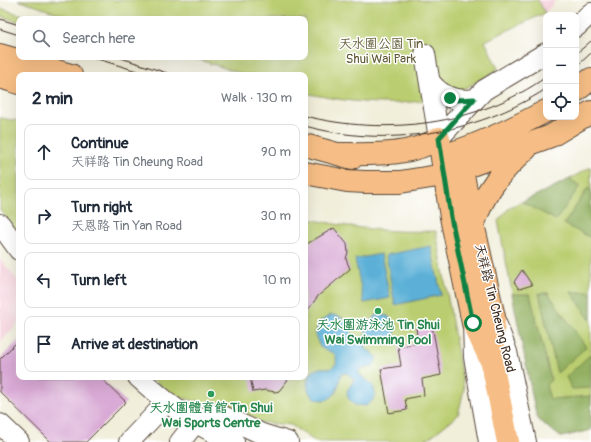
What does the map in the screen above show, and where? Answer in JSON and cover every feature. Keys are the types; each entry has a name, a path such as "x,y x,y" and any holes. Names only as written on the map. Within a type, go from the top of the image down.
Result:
{"main road":[{"path":"0,55 16,60"},
{"path":"18,60 60,72"},
{"path":"579,89 591,80"},
{"path":"308,174 339,180 400,182 543,111"},
{"path":"308,146 355,159 393,163 449,158 530,145 551,136 591,112"},
{"path":"474,223 485,196 494,183 502,172 530,145"},
{"name":"天祥路 Tin Cheung Road","path":"449,158 474,223 494,316"},
{"name":"天祥路 Tin Cheung Road","path":"449,158 451,217 473,323"},
{"path":"494,316 492,362 508,442"},
{"path":"473,323 492,362"}],"street":[{"path":"579,24 591,12"},
{"path":"425,54 449,158"},
{"path":"449,158 474,99 496,82 543,55"},
{"path":"431,83 436,89 450,98 458,100 474,99"},
{"path":"0,224 16,246"},
{"name":"天祥路 Tin Cheung Road","path":"494,316 508,352 526,442"},
{"name":"天祥路 Tin Cheung Road","path":"473,323 474,357 489,442"},
{"path":"141,380 166,403 195,423 234,442"},
{"path":"129,442 166,403"},
{"path":"180,442 195,423 202,418 211,415 223,416 262,434 288,442"},
{"path":"0,424 19,442"}],"shaded area":[{"path":"538,0 556,0 546,12"},
{"path":"0,259 16,278 16,325 0,342"}],"green space":[{"name":"天水圍公園 Tin Shui Wai Park","path":"18,0 538,0 544,12 485,41 498,69 456,92 438,98 420,101 381,103 323,97 308,94 308,72 237,72 200,60 308,60 308,16 66,16"},
{"path":"0,8 25,16 16,16 16,21 0,16"},
{"path":"0,118 16,121 16,232 0,210"},
{"path":"591,167 591,430 561,437 537,419 498,221 510,207 557,186"},
{"path":"570,179 580,186 556,220 522,202"},
{"path":"588,188 591,190 591,238 564,224"},
{"name":"天水圍游泳池 Tin Shui Wai Swimming Pool","path":"308,219 338,225 370,229 436,231 464,389 458,415 429,438 419,442 316,442 291,425 257,422 227,408 173,396 154,380 308,380"},
{"path":"571,292 591,292 591,321"},
{"path":"539,293 548,293 586,347 557,373"},
{"path":"512,294 530,294 551,380 546,385 550,399 591,396 591,430 561,437 537,419"},
{"path":"591,354 591,388 572,389 566,377"}],"water":[{"path":"431,246 441,295 395,305 386,255"},
{"path":"381,254 390,298 364,303 355,259"},
{"path":"331,315 340,316 350,327 352,336 360,340 364,338 368,324 376,315 388,316 395,324 394,336 391,339 388,341 368,341 365,349 372,352 377,358 373,367 360,368 359,374 372,384 375,391 373,400 366,406 355,405 348,398 347,391 354,380 348,373 341,374 338,388 332,397 323,400 315,398 310,394 307,381 314,370 321,368 330,369 336,364 336,356 332,352 320,347 315,335 319,322"}],"building":[{"path":"334,228 347,244 348,252 346,259 350,269 318,296 308,310 308,243"},
{"path":"522,270 532,285 519,289 514,282"},
{"path":"432,325 441,375 422,379 424,395 405,399 407,410 389,413 381,369 401,366 398,347 418,343 416,328"},
{"path":"16,343 16,380 103,380 126,402 86,442 51,442 0,392 0,359"},
{"path":"251,380 288,380 279,391 275,392 265,390 253,392"}],"tram line":[{"path":"0,19 16,24"},
{"path":"0,29 16,34"},
{"path":"579,51 591,41"},
{"path":"579,64 591,53"},
{"path":"101,60 140,72"},
{"path":"127,60 164,72"},
{"path":"308,117 335,122 366,125 398,125 430,122 461,116 491,107 519,94 543,79"},
{"path":"308,127 336,133 367,136 398,136 429,133 460,127 490,117 519,105 543,91"}],"place":[{"name":"天水圍游泳池 Tin Shui Wai Swimming Pool","path":"378,311"},
{"name":"天水圍體育館 Tin Shui Wai Sports Centre","path":"211,394"}],"route":[{"path":"450,98 458,100 474,99 439,138 451,217 473,323"}]}
